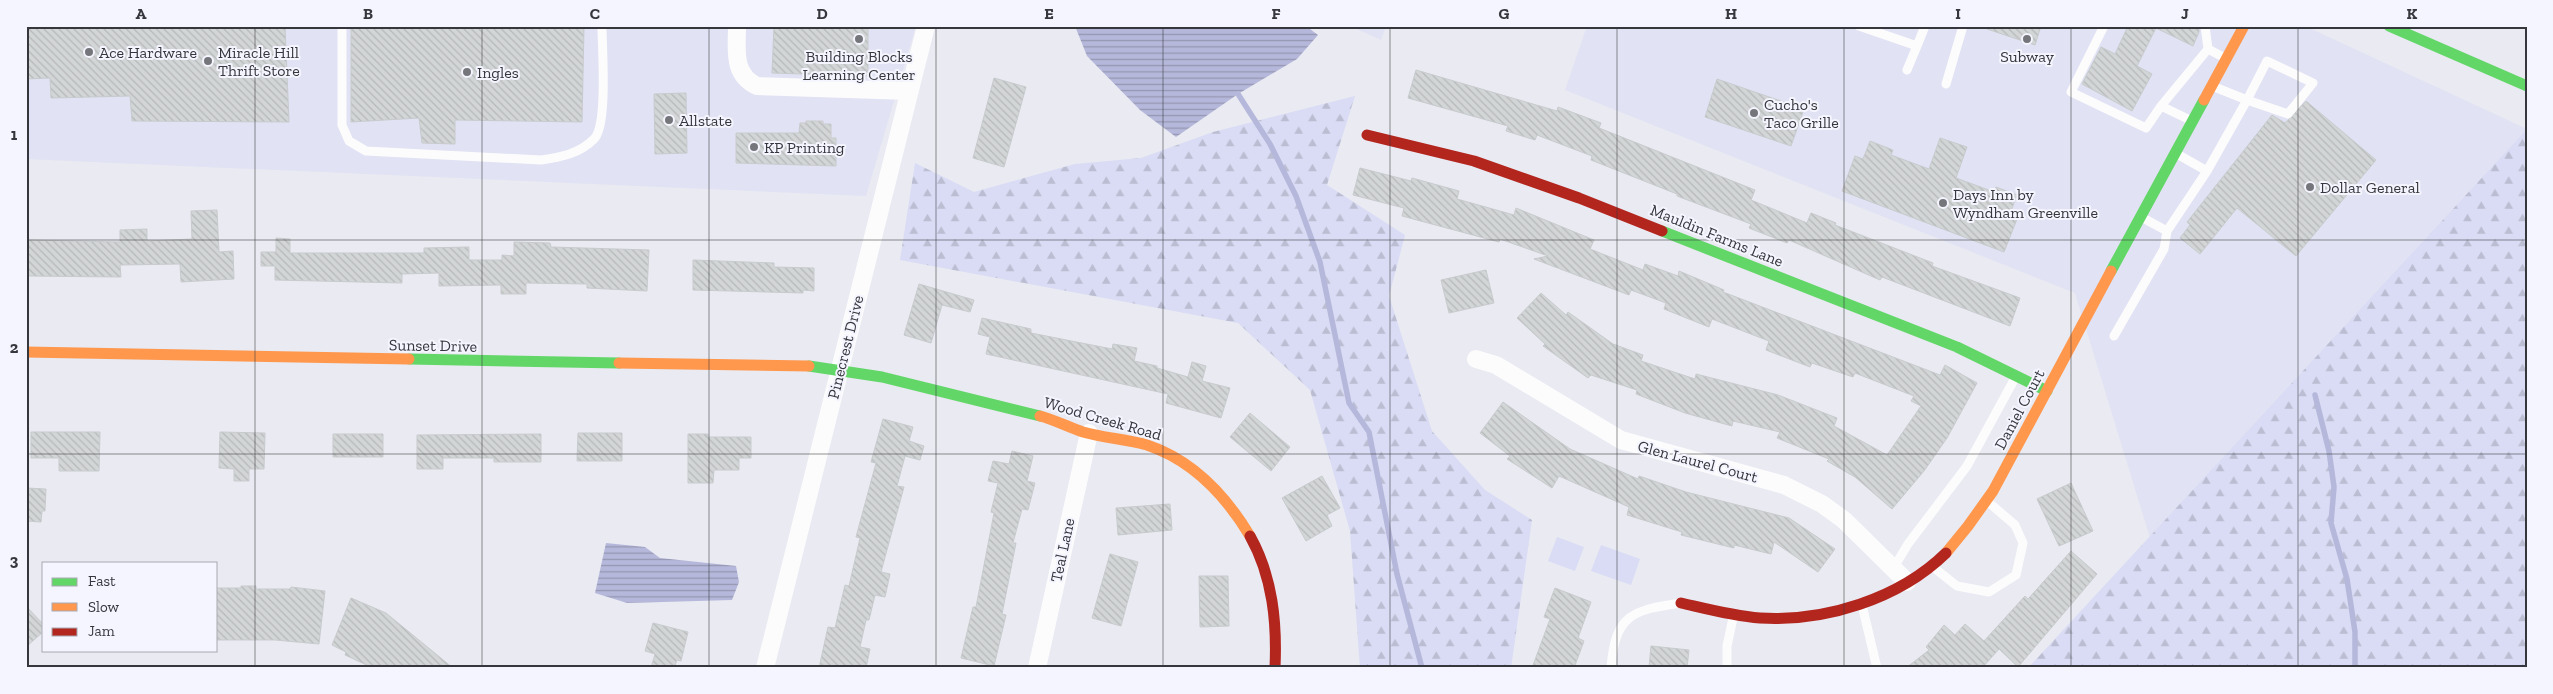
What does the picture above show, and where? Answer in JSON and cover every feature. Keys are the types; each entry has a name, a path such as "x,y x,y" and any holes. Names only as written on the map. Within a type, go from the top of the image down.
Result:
{"street":[{"path":"737,26 738,68 742,76 757,86 909,91"},
{"name":"Pinecrest Drive","path":"765,668 838,369 926,26"},
{"name":"Daniel Court","path":"1681,603 1734,615 1798,616 1832,611 1861,602 1907,582 1931,565 1954,544 1987,500 2244,26"},
{"path":"2389,26 2423,37 2527,86"},
{"name":"Mauldin Farms Lane","path":"1367,135 1474,161 1579,198 1957,347 2047,392"},
{"name":"Sunset Drive","path":"26,352 811,366 838,369"},
{"name":"Glen Laurel Court","path":"1476,358 1496,365 1621,440 1784,485 1822,504 1844,520 1907,582"},
{"name":"Wood Creek Road","path":"838,369 886,378 1052,419 1088,433 1125,438 1163,452 1191,468 1227,500 1257,548 1270,583 1277,617 1275,668"},
{"name":"Teal Lane","path":"1037,668 1088,433"}],"lane":[{"path":"342,26 342,125 349,141 366,151 541,160 569,156 595,139 602,122 602,26"},
{"path":"1859,26 1917,46"},
{"path":"1907,70 1925,26"},
{"path":"1946,84 1964,26"},
{"path":"2104,26 2071,92 2146,128 2161,106 2208,49 2205,26"},
{"path":"2208,49 2227,59"},
{"path":"2114,336 2164,249 2167,232 2208,171 2247,100 2267,61 2313,83 2288,114 2247,100 2212,86"},
{"path":"2161,106 2193,121"},
{"path":"2176,153 2208,171"},
{"path":"2141,217 2167,232"},
{"path":"1893,569 1908,544 1967,466 2016,376"},
{"path":"1931,565 1957,586 1989,592 2016,575 2023,543 2015,525 1987,500"},
{"path":"1861,602 1877,668"},
{"path":"1611,668 1619,629 1630,615 1648,608 1681,603"},
{"path":"1726,668 1727,646 1734,615"}],"shaded area":[{"path":"26,26 916,26 866,196 26,159"},
{"path":"1075,26 1306,26 1318,35 1297,59 1238,94 1176,137 1140,110 1087,56"},
{"path":"1350,26 1386,26 1381,40"},
{"path":"1587,26 2305,26 2527,129 2150,538 2075,293 1565,90"},
{"path":"606,543 645,547 660,558 736,566 739,582 732,600 627,603 595,593"}],"green space":[{"path":"1355,96 1327,185 1405,235 1389,296 1432,431 1485,490 1532,520 1511,668 1360,668 1350,531 1310,390 1238,323 900,260 915,163 974,192 1075,164 1141,158 1213,132"},
{"path":"2527,129 2527,668 2028,668"},
{"path":"1557,537 1584,547 1575,571 1548,561"},
{"path":"1601,545 1640,559 1631,585 1591,571"}],"building":[{"name":"Miracle Hill Thrift Store","path":"26,26 285,26 289,122 132,121 130,96 51,98 50,78 26,79"},
{"name":"Ingles","path":"351,26 584,26 582,122 455,120 455,144 422,143 419,118 351,122"},
{"path":"774,26 868,26 868,76 772,73"},
{"name":"Subway","path":"1987,26 2041,26 2035,45 1987,29"},
{"path":"2128,26 2199,26 2199,32 2193,46 2156,28 2137,66 2152,74 2132,111 2082,84 2101,47 2115,54"},
{"path":"1416,70 1557,111 1558,107 1601,123 1599,128 1755,190 1751,200 1807,223 1811,213 1836,223 1835,225 1933,263 1932,266 2020,298 2010,326 1882,277 1880,280 1789,240 1787,243 1749,228 1751,224 1677,196 1677,194 1591,160 1592,156 1537,135 1535,140 1506,131 1508,126 1408,98"},
{"path":"994,78 1026,87 1004,167 973,158"},
{"name":"Cucho's Taco Grille","path":"1717,79 1804,109 1791,146 1705,117"},
{"path":"686,93 687,153 655,154 654,94"},
{"path":"2306,101 2376,160 2296,256 2237,208 2200,254 2180,238 2190,225 2187,222 2272,115 2285,123"},
{"path":"806,121 823,121 823,124 831,124 831,138 836,138 836,166 736,163 736,133 799,133 800,123 806,123"},
{"name":"Days Inn by Wyndham Greenville","path":"1940,138 1967,147 1956,178 1994,192 1996,187 2017,195 2011,211 2019,214 2004,252 1842,191 1855,156 1863,159 1870,141 1893,150 1891,155 1929,169"},
{"path":"1360,168 1411,181 1412,178 1459,191 1457,199 1514,215 1516,208 1594,240 1590,249 1643,270 1645,264 1678,276 1679,271 1724,290 1723,292 1940,375 1945,365 1977,383 1947,438 1924,471 1892,509 1855,477 1827,461 1829,459 1777,438 1780,432 1733,421 1732,426 1685,413 1636,394 1637,390 1591,375 1588,378 1543,346 1545,344 1517,318 1541,293 1566,315 1568,312 1613,344 1643,355 1641,361 1695,379 1696,374 1778,395 1837,418 1834,426 1887,455 1921,406 1911,401 1914,396 1855,373 1853,377 1812,363 1810,367 1766,350 1769,341 1712,319 1709,327 1664,309 1666,303 1631,290 1629,295 1534,259 1548,256 1500,239 1499,242 1402,216 1404,208 1353,195"},
{"path":"217,210 219,252 233,251 234,279 181,282 180,264 120,265 121,277 27,276 28,240 120,242 120,230 147,229 147,241 192,239 191,211"},
{"path":"276,238 290,239 290,253 424,253 424,248 469,247 469,260 502,260 502,255 514,256 514,242 550,243 551,247 649,250 647,291 587,288 587,284 526,283 526,294 501,294 501,285 439,286 439,273 402,274 402,283 275,280 275,266 261,266 261,252 276,252"},
{"path":"693,260 774,263 774,267 814,268 814,291 803,290 803,293 693,290"},
{"path":"1486,270 1494,303 1449,313 1441,280"},
{"path":"919,284 974,300 970,312 942,305 931,343 904,335"},
{"path":"982,318 1031,329 1031,333 1112,349 1113,344 1137,348 1134,361 1157,366 1157,368 1188,377 1192,362 1206,366 1202,381 1230,388 1221,418 1166,403 1168,394 986,354 990,337 978,334"},
{"path":"1503,402 1570,449 1638,479 1639,476 1686,492 1789,518 1835,549 1818,572 1774,542 1771,554 1734,545 1734,548 1681,535 1682,532 1627,515 1629,507 1559,476 1552,488 1507,459 1510,456 1480,433"},
{"path":"1250,413 1290,447 1271,471 1230,437"},
{"path":"883,419 913,427 909,441 924,446 920,460 905,456 897,486 904,487 881,572 890,574 885,597 875,595 869,620 866,620 860,647 870,649 866,668 819,668 828,627 835,628 845,585 849,586 860,538 856,537 876,463 871,462"},
{"path":"31,432 100,432 99,471 59,471 59,458 31,458"},
{"path":"220,432 265,433 264,469 249,469 249,481 234,481 234,469 219,468"},
{"path":"578,433 622,433 622,461 577,461"},
{"path":"333,434 383,434 383,457 333,457"},
{"path":"541,434 541,462 494,462 494,458 443,458 443,469 417,469 417,435"},
{"path":"688,434 708,434 708,437 751,437 751,458 739,458 739,470 714,470 713,483 688,483"},
{"path":"1012,451 1033,456 1027,481 1035,483 1028,510 1022,509 1013,543 1016,543 1002,614 1006,615 994,666 961,658 973,607 976,607 994,513 991,512 998,483 988,481 993,461 1009,464"},
{"path":"1322,476 1340,508 1327,515 1332,526 1306,541 1282,498"},
{"path":"2071,483 2093,531 2059,546 2037,499"},
{"path":"26,488 46,489 45,511 42,511 41,522 26,521"},
{"path":"1170,504 1172,530 1118,535 1116,508"},
{"path":"2071,551 2097,574 2018,667 1999,649 1982,668 1906,668 1929,650 1926,647 1944,625 1955,635 1965,624 1984,641 2025,596 2028,599"},
{"path":"1110,554 1138,562 1121,626 1092,618"},
{"path":"1199,576 1228,576 1229,626 1200,627"},
{"path":"241,586 256,586 256,589 290,589 291,587 325,591 319,644 275,640 218,640 218,588 241,588"},
{"path":"1555,588 1591,602 1578,638 1584,641 1574,668 1532,668 1550,619 1544,617"},
{"path":"351,598 386,613 453,668 373,668 345,655 346,652 332,645"},
{"path":"26,606 42,623 42,633 26,647"},
{"path":"653,623 688,632 681,661 677,660 674,668 651,668 655,654 645,651"},
{"path":"1651,646 1689,650 1687,668 1649,668"}],"waterway":[{"path":"1238,94 1270,144 1296,196 1320,262 1349,403 1369,432 1397,574 1422,668"},
{"path":"2315,395 2329,451 2334,487 2331,523 2347,579 2355,632 2355,668"}],"traffic: fast":[{"path":"2389,26 2527,86"},
{"path":"2111,271 2204,100"},
{"path":"1662,231 1957,347 2047,391"},
{"path":"409,359 619,363"},
{"path":"809,366 882,377 1040,416"}],"traffic: slow":[{"path":"2204,100 2244,26"},
{"path":"1946,553 1993,491 2111,271"},
{"path":"26,352 409,359"},
{"path":"619,363 809,366"},
{"path":"1040,416 1083,432 1147,445 1179,460 1219,494 1241,521 1250,536"}],"traffic: jam":[{"path":"1367,135 1474,161 1579,198 1662,231"},
{"path":"1250,536 1258,552 1269,584 1274,617 1275,668"},
{"path":"1681,603 1750,617 1785,618 1810,616 1860,604 1884,595 1927,569 1946,553"}],"place":[{"name":"Building Blocks Learning Center","path":"859,39"},
{"name":"Subway","path":"2027,39"},
{"name":"Ace Hardware","path":"89,52"},
{"name":"Miracle Hill Thrift Store","path":"208,61"},
{"name":"Ingles","path":"467,72"},
{"name":"Cucho's Taco Grille","path":"1754,113"},
{"name":"Allstate","path":"669,120"},
{"name":"KP Printing","path":"754,147"},
{"name":"Dollar General","path":"2310,187"},
{"name":"Days Inn by Wyndham Greenville","path":"1943,203"}]}
